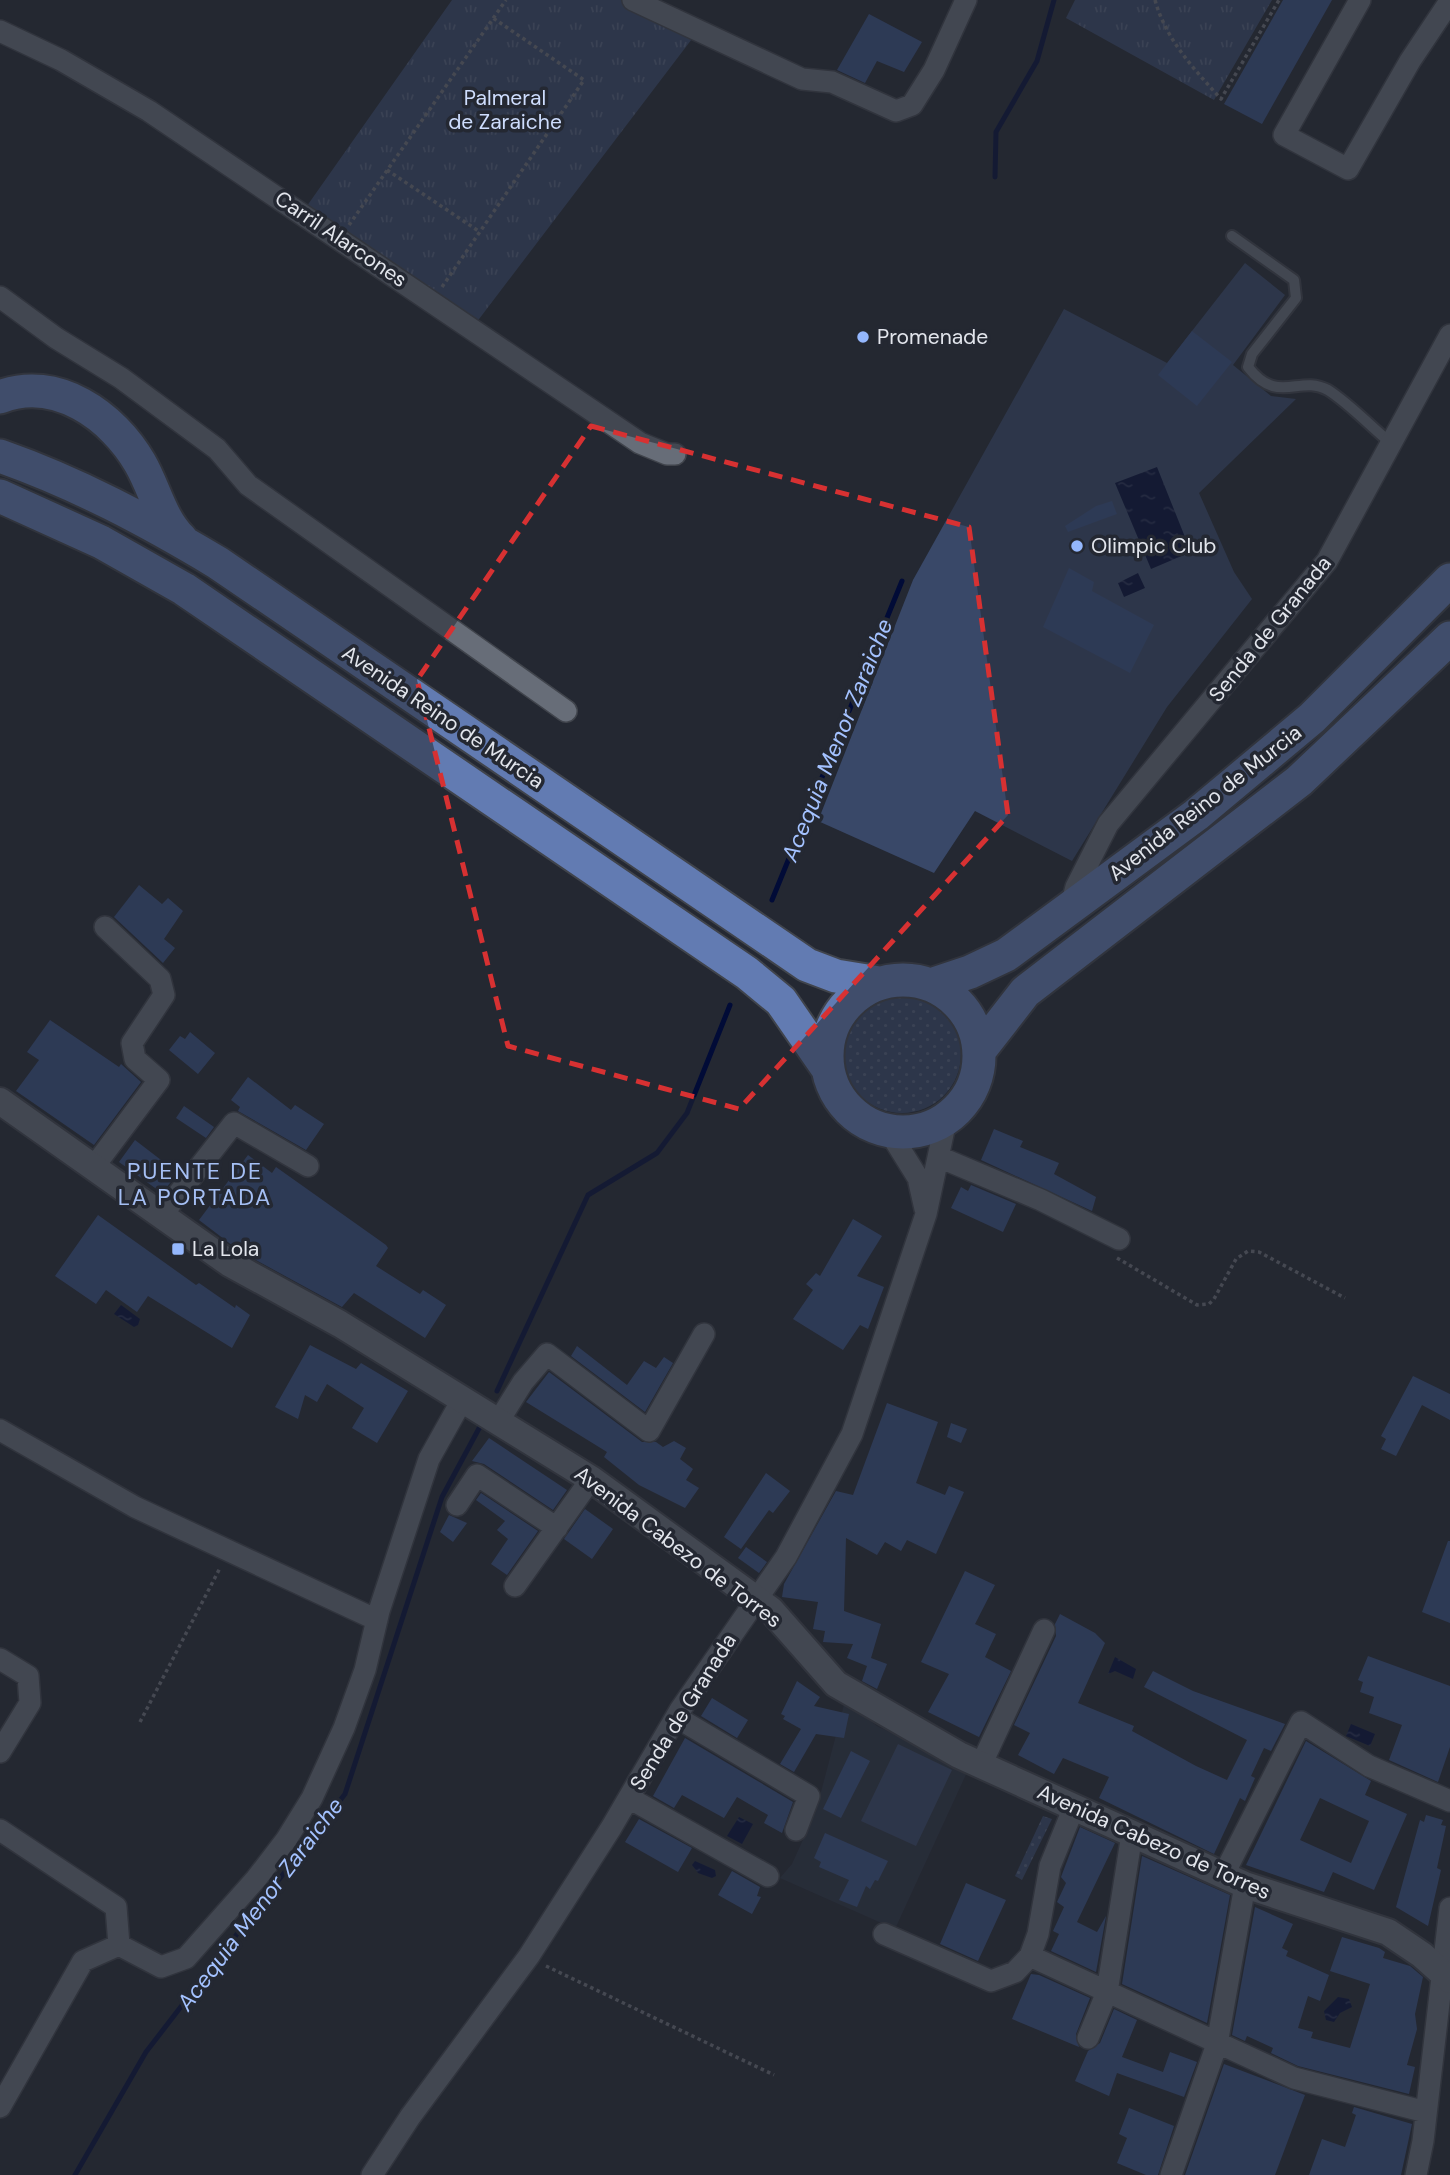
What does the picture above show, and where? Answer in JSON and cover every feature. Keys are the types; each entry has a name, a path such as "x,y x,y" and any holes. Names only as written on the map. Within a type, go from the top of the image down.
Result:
{"main road":[{"path":"0,397 18,392 51,392 86,406 104,420 127,443 152,486 166,521 188,545"},
{"name":"Avenida Reino de Murcia","path":"0,456 83,488 188,545 807,965 836,976 883,975"},
{"name":"Avenida Reino de Murcia","path":"0,496 101,542 184,589 755,978 781,1001 826,1066"},
{"name":"Avenida Reino de Murcia","path":"925,975 970,972 1006,954 1071,908 1260,763 1358,674 1450,580"},
{"name":"Avenida Reino de Murcia","path":"980,1050 1025,992 1228,839 1299,781 1450,638"},
{"path":"883,975 905,979 925,975 955,1000 972,1023 980,1050 977,1077 965,1101 946,1120 919,1132 890,1133 862,1122 841,1103 826,1066 828,1040 838,1015 856,996 883,975"}],"street":[{"path":"633,0 802,79 832,82 896,111 912,105 934,71 966,0"},
{"path":"1360,0 1284,135 1348,169 1440,4"},
{"name":"Carril Alarcones","path":"0,31 61,60 149,111 640,443 667,454 675,454"},
{"path":"0,297 56,338 121,378 217,449 248,485 566,712"},
{"name":"Senda de Granada","path":"1071,908 1076,887 1108,824 1327,561 1450,335"},
{"path":"93,1168 159,1080 135,1059 132,1043 164,995 160,979 105,926"},
{"name":"Avenida Cabezo de Torres","path":"0,1101 229,1263 340,1324 591,1479 777,1616 836,1684 981,1765 1234,1880 1388,1932 1445,1975"},
{"name":"Senda de Granada","path":"372,2175 410,2116 530,1954 629,1798 676,1717 786,1556 852,1434 926,1214 946,1120"},
{"path":"161,1216 234,1123 308,1166"},
{"path":"890,1133 918,1178 926,1214"},
{"path":"939,1157 1041,1200 1116,1247"},
{"path":"498,1422 523,1382 547,1354 649,1431 704,1334"},
{"path":"119,1945 161,1967 186,1958 256,1879 286,1840 312,1798 344,1728 365,1670 377,1620 429,1459 463,1400"},
{"path":"0,1430 135,1507 377,1620"},
{"path":"457,1505 477,1475 556,1528"},
{"path":"515,1586 591,1479"},
{"path":"981,1765 1044,1630"},
{"path":"0,1659 28,1676 30,1703 0,1752"},
{"path":"676,1717 809,1796 796,1830"},
{"path":"1171,2175 1217,2044 1234,1880 1301,1722 1369,1766 1450,1801"},
{"path":"629,1798 768,1876"},
{"path":"884,1934 991,1981 1015,1972 1030,1956 1038,1934 1050,1866 1074,1807"},
{"path":"0,1830 116,1907 119,1945"},
{"path":"1088,2038 1107,1992 1132,1834"},
{"path":"1416,2175 1445,1975 1450,1908"},
{"path":"0,2107 83,1961 119,1945"},
{"path":"1030,1956 1294,2078 1426,2112"}],"lane":[{"path":"1232,236 1294,280 1296,298 1252,354 1248,367 1257,380 1283,390 1310,385 1326,390 1392,444"}],"path":[{"path":"339,238 506,0"},
{"path":"1155,0 1160,18 1187,62 1221,99 1279,0"},
{"path":"433,301 584,80 494,18"},
{"path":"387,170 480,232"},
{"path":"883,975 925,975"},
{"path":"1116,1247 1197,1305 1209,1304 1214,1299 1236,1259 1248,1251 1259,1252 1345,1298"},
{"path":"140,1722 229,1551"},
{"path":"530,1954 552,1970 774,2075"}],"highlighted area":[{"path":"591,426 969,527 1008,815 739,1109 508,1046 417,680"}],"shaded area":[{"path":"845,1701 877,1726 968,1770 895,1929 780,1878 792,1864 816,1811"}],"green space":[{"name":"Palmeral de Zaraiche","path":"452,0 633,0 698,31 473,327 302,213"},
{"path":"1075,0 1272,0 1214,100 1066,18"},
{"name":"Olimpic Club","path":"1245,263 1285,295 1233,365 1271,396 1296,399 1199,493 1234,572 1252,599 1167,707 1072,861 975,811 934,873 818,821 913,580 1064,309 1167,363"},
{"path":"902,995 925,1000 944,1012 956,1031 961,1054 956,1077 944,1096 925,1108 902,1113 879,1108 860,1096 848,1077 843,1054 848,1031 860,1012 879,1000"},
{"path":"898,1744 952,1770 916,1846 861,1821"},
{"path":"1043,1816 1052,1819 1022,1880 1015,1876"}],"water":[{"path":"1157,467 1191,552 1151,569 1115,483"},
{"path":"1138,573 1145,588 1124,597 1118,583"},
{"path":"121,1305 140,1319 138,1325 134,1327 114,1314"},
{"path":"1115,1657 1136,1669 1133,1679 1115,1671 1108,1674"},
{"path":"1351,1724 1375,1734 1370,1746 1346,1736"},
{"path":"739,1817 753,1824 742,1844 727,1836"},
{"path":"695,1861 715,1870 716,1876 712,1878 698,1873 692,1865"},
{"path":"1338,1997 1349,1999 1352,2007 1340,2013 1334,2022 1326,2020 1324,2011"}],"building":[{"path":"1283,0 1332,0 1262,124 1224,104"},
{"path":"869,14 922,42 904,72 877,61 865,83 837,70"},
{"path":"1192,331 1232,362 1197,406 1158,375"},
{"path":"1112,501 1117,514 1068,532 1065,526 1096,506"},
{"path":"1069,568 1094,582 1092,591 1154,625 1130,673 1043,627"},
{"path":"139,885 162,904 168,898 183,911 164,939 175,948 163,963 114,917"},
{"path":"50,1020 119,1067 121,1064 141,1082 94,1145 16,1091 39,1060 27,1052"},
{"path":"190,1032 215,1053 198,1074 169,1050 180,1036 185,1039"},
{"path":"248,1077 291,1110 295,1105 324,1124 306,1150 238,1111 240,1107 231,1100"},
{"path":"184,1106 214,1127 206,1138 176,1118"},
{"path":"994,1129 1023,1141 1020,1147 1059,1163 1054,1174 1096,1197 1092,1211 981,1160"},
{"path":"135,1140 178,1173 162,1193 119,1162"},
{"path":"248,1155 272,1173 276,1167 386,1245 388,1248 376,1266 420,1294 423,1290 446,1305 425,1338 354,1293 342,1307 241,1252 199,1220"},
{"path":"971,1185 1016,1204 1003,1232 951,1208 961,1187 968,1191"},
{"path":"98,1215 196,1285 199,1283 250,1315 232,1348 148,1296 137,1312 106,1290 96,1304 55,1276"},
{"path":"853,1219 882,1236 857,1276 884,1287 868,1329 860,1325 843,1350 793,1319 813,1290 806,1284 816,1273 820,1276"},
{"path":"310,1345 356,1369 361,1363 408,1391 377,1443 352,1428 364,1408 327,1384 317,1402 305,1395 298,1419 275,1407"},
{"path":"577,1346 627,1385 644,1361 656,1368 664,1357 673,1363 645,1412 571,1356"},
{"path":"549,1372 642,1442 656,1442 663,1447 674,1441 686,1448 680,1459 693,1469 686,1480 699,1488 685,1508 639,1485 604,1457 607,1452 526,1402"},
{"path":"1413,1376 1450,1394 1450,1420 1422,1405 1396,1456 1381,1449 1386,1439 1381,1436"},
{"path":"887,1403 938,1422 916,1483 945,1495 949,1486 964,1492 936,1554 907,1540 901,1551 885,1542 877,1555 846,1538 844,1611 881,1624 871,1658 887,1664 877,1689 862,1681 867,1666 847,1658 853,1644 823,1642 825,1631 813,1629 818,1602 782,1597 784,1584 836,1491 853,1495"},
{"path":"951,1423 967,1429 961,1443 947,1437"},
{"path":"489,1438 567,1490 553,1510 484,1464 472,1461"},
{"path":"766,1473 790,1491 773,1513 769,1510 741,1549 724,1537"},
{"path":"481,1493 538,1531 507,1575 491,1564 508,1539 497,1530 505,1521 476,1500"},
{"path":"585,1509 613,1529 592,1559 564,1539"},
{"path":"449,1515 467,1523 453,1542 440,1532"},
{"path":"1450,1541 1450,1623 1422,1612"},
{"path":"746,1547 767,1562 759,1573 738,1558"},
{"path":"965,1571 995,1585 975,1624 996,1634 985,1657 1011,1671 979,1737 928,1712 949,1674 921,1662"},
{"path":"1060,1614 1095,1633 1105,1643 1078,1703 1134,1726 1132,1731 1196,1766 1227,1780 1247,1740 1144,1687 1153,1671 1193,1691 1285,1724 1271,1751 1264,1748 1251,1776 1255,1778 1245,1801 1240,1798 1214,1854 1099,1798 1109,1777 1063,1758 1054,1774 1018,1755 1030,1733 1014,1725 1056,1636 1055,1624"},
{"path":"1368,1656 1450,1686 1450,1747 1438,1782 1389,1760 1402,1725 1369,1713 1374,1697 1360,1692 1363,1682 1358,1680"},
{"path":"797,1681 820,1697 814,1706 849,1714 844,1738 816,1734 794,1772 780,1764 801,1729 783,1719 785,1716 781,1714"},
{"path":"712,1698 748,1720 737,1738 701,1716"},
{"path":"685,1738 793,1802 782,1833 764,1823 768,1815 737,1797 724,1818 682,1795 674,1808 653,1796"},
{"path":"1306,1741 1371,1781 1365,1795 1407,1814 1374,1890 1333,1872 1324,1892 1246,1865","holes":["1320,1798 1369,1821 1351,1863 1300,1840"]},
{"path":"851,1751 870,1761 841,1818 823,1809"},
{"path":"1426,1815 1443,1820 1441,1825 1446,1826 1437,1868 1441,1870 1428,1926 1396,1907 1420,1820 1424,1822"},
{"path":"639,1819 692,1848 678,1872 625,1842"},
{"path":"1080,1827 1115,1843 1077,1922 1097,1932 1106,1916 1096,1972 1051,1951 1059,1934 1053,1931 1064,1907 1057,1902 1066,1883 1061,1877"},
{"path":"825,1833 888,1861 878,1881 875,1880 870,1889 866,1886 857,1907 839,1900 849,1880 819,1867 821,1862 814,1858"},
{"path":"1142,1856 1230,1895 1207,2023 1122,1984"},
{"path":"732,1871 760,1887 757,1896 761,1897 752,1914 718,1895"},
{"path":"966,1883 1006,1900 978,1961 940,1944"},
{"path":"1255,1907 1293,1924 1282,1948 1288,1951 1286,1956 1329,1975 1320,2001 1308,1996 1298,2028 1313,2032 1311,2038 1350,2048 1370,1984 1330,1971 1342,1937 1379,1948 1385,1952 1383,1958 1410,1966 1423,1977 1415,2014 1417,2029 1407,2065 1415,2067 1409,2094 1298,2066 1271,2053 1273,2048 1247,2036 1245,2041 1232,2035"},
{"path":"1031,1974 1090,1998 1076,2034 1079,2047 1012,2019"},
{"path":"1114,2009 1137,2020 1122,2057 1163,2072 1170,2052 1197,2062 1184,2097 1117,2073 1109,2096 1075,2081 1088,2051 1100,2043"},
{"path":"1224,2064 1305,2095 1275,2175 1185,2175"},
{"path":"1354,2107 1412,2124 1401,2175 1309,2175 1322,2139 1345,2147 1356,2115 1352,2113"},
{"path":"1129,2108 1174,2126 1158,2175 1146,2175 1117,2163 1127,2138 1119,2134"}],"waterway":[{"name":"Acequia Menor Zaraiche","path":"995,177 996,132 1037,61 1054,0"},
{"name":"Acequia Menor Zaraiche","path":"772,900 902,581"},
{"name":"Acequia Menor Zaraiche","path":"497,1391 588,1195 657,1153 687,1113 730,1005"},
{"name":"Acequia Menor Zaraiche","path":"75,2175 146,2052 345,1794 442,1497 483,1421"}],"place":[{"name":"Promenade","path":"863,337"},
{"name":"Olimpic Club","path":"1077,546"},
{"name":"La Lola","path":"178,1249"}],"district":[{"name":"PUENTE DE LA PORTADA","path":"195,1184"}]}
